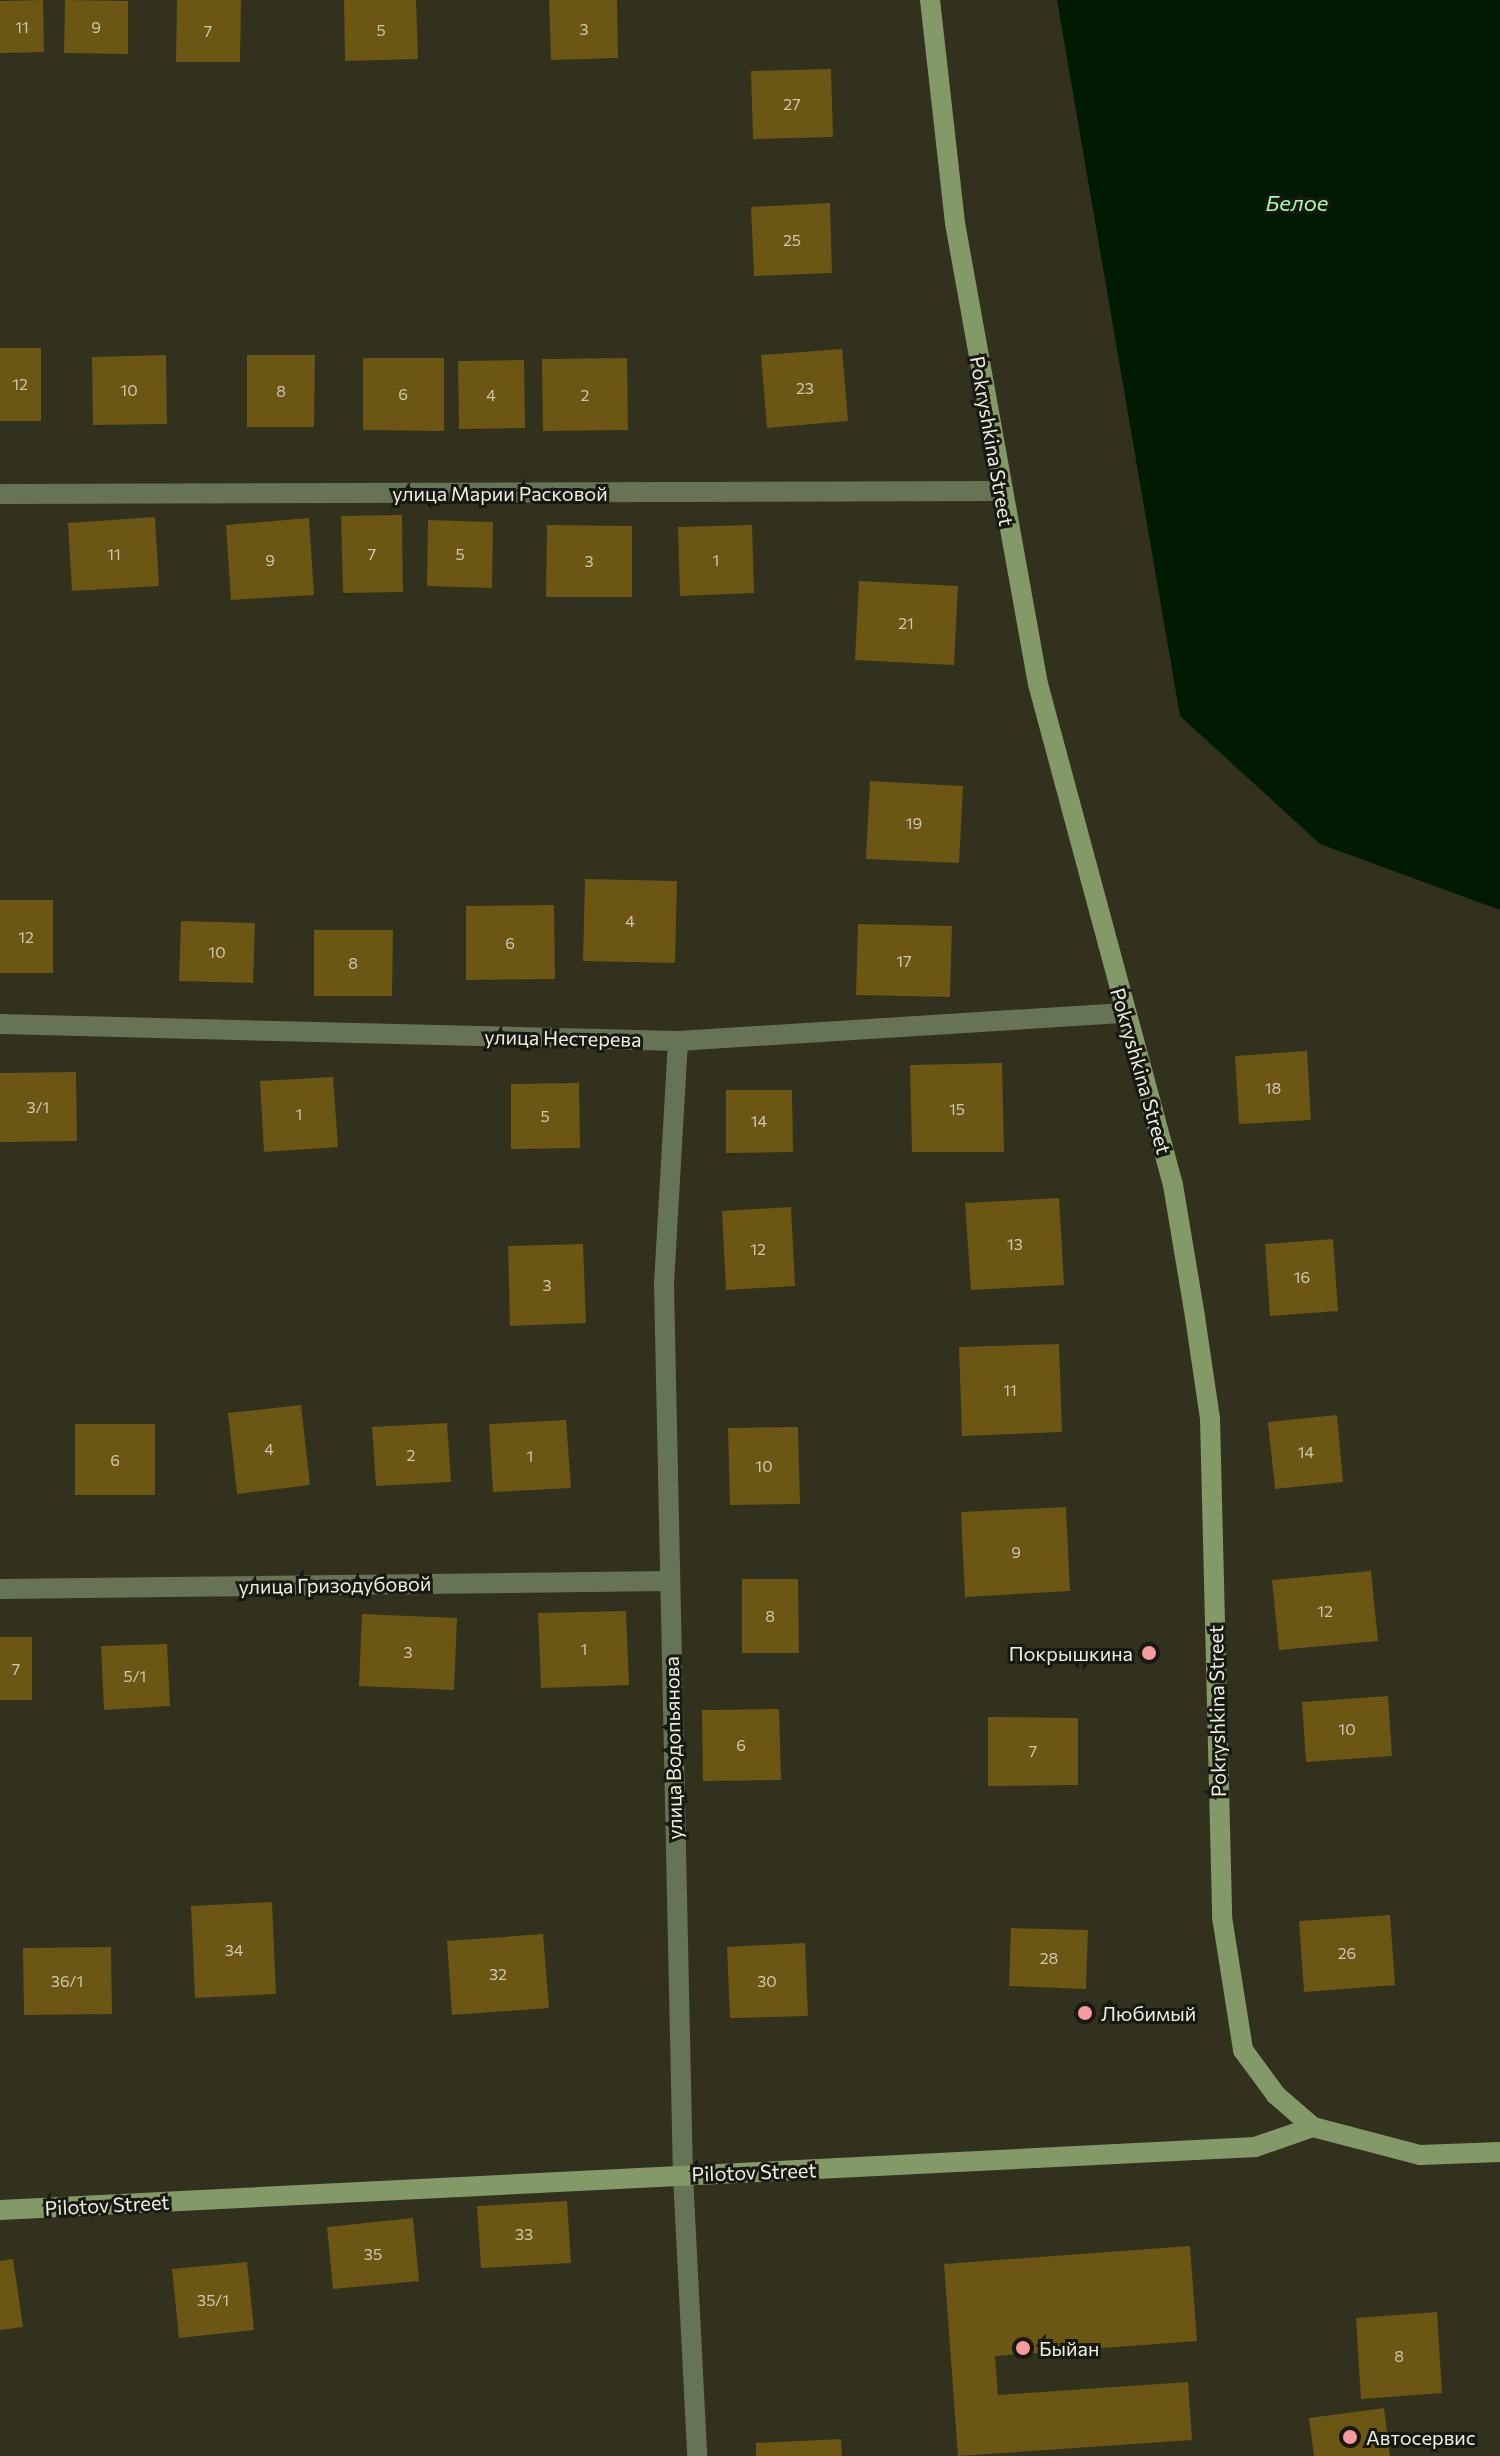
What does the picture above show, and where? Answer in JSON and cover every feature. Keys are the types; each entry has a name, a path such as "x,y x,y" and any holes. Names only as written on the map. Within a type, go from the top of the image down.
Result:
{"street":[{"name":"Pokryshkina Street","path":"930,0 955,223 999,491 1038,684 1173,1185 1210,1418 1222,1902 1232,2005 1243,2050 1276,2095 1313,2127"},
{"name":"улица Марии Расковой","path":"0,494 999,491"},
{"name":"улица Нестерева","path":"0,1024 678,1041 1125,1013"},
{"name":"улица Водопьянова","path":"678,1041 664,1285 683,2175 697,2456"},
{"name":"улица Гризодубовой","path":"0,1589 670,1581"},
{"path":"1313,2127 1420,2155 1500,2152"},
{"name":"Pilotov Street","path":"0,2210 1255,2147 1313,2127"}],"water":[{"name":"Белое","path":"1057,0 1500,0 1500,910 1320,844 1180,716"}],"building":[{"path":"43,0 44,52 0,53 0,1"},
{"path":"65,0 128,1 128,54 64,53"},
{"path":"177,0 241,0 240,62 176,62"},
{"path":"344,0 416,0 418,59 345,61"},
{"path":"549,0 617,0 618,58 551,60"},
{"path":"831,69 833,137 753,139 751,71"},
{"path":"830,203 832,273 754,276 751,207"},
{"path":"0,348 41,348 41,421 0,421"},
{"path":"842,349 848,421 767,428 761,355"},
{"path":"166,355 167,424 93,425 92,357"},
{"path":"247,355 315,355 314,427 247,427"},
{"path":"363,358 444,358 444,431 363,430"},
{"path":"627,358 628,430 543,431 542,359"},
{"path":"524,360 525,428 459,429 458,361"},
{"path":"402,515 403,592 343,593 341,516"},
{"path":"155,517 159,586 72,591 68,523"},
{"path":"309,518 314,595 231,600 226,525"},
{"path":"428,520 493,522 492,588 427,586"},
{"path":"547,525 632,526 632,597 546,597"},
{"path":"752,525 754,593 680,596 678,527"},
{"path":"859,581 958,586 954,665 855,660"},
{"path":"870,781 963,786 959,863 866,859"},
{"path":"585,879 677,881 675,963 583,961"},
{"path":"0,900 53,900 53,973 0,973"},
{"path":"554,905 555,979 466,980 466,906"},
{"path":"181,921 255,923 253,983 179,981"},
{"path":"858,924 952,926 950,997 856,995"},
{"path":"314,930 393,930 392,996 314,996"},
{"path":"1307,1051 1311,1120 1239,1124 1235,1056"},
{"path":"1002,1063 1004,1152 912,1152 910,1065"},
{"path":"76,1072 77,1141 0,1142 0,1073"},
{"path":"333,1077 338,1147 264,1152 260,1081"},
{"path":"579,1083 580,1148 511,1149 511,1084"},
{"path":"726,1090 792,1090 793,1152 726,1153"},
{"path":"1059,1198 1064,1285 971,1290 965,1203"},
{"path":"791,1207 795,1286 726,1290 722,1211"},
{"path":"1333,1239 1338,1311 1270,1316 1265,1244"},
{"path":"583,1244 586,1323 510,1326 508,1246"},
{"path":"1059,1344 1062,1432 962,1436 959,1347"},
{"path":"301,1405 310,1485 237,1494 228,1413"},
{"path":"1337,1415 1343,1482 1275,1489 1268,1422"},
{"path":"566,1420 571,1488 493,1492 489,1424"},
{"path":"447,1423 451,1482 376,1486 372,1427"},
{"path":"75,1424 155,1424 155,1495 75,1495"},
{"path":"798,1427 800,1504 730,1505 728,1428"},
{"path":"1066,1507 1070,1591 965,1597 961,1512"},
{"path":"1371,1571 1378,1641 1279,1650 1272,1580"},
{"path":"742,1579 798,1579 799,1653 742,1653"},
{"path":"626,1611 629,1685 541,1688 538,1613"},
{"path":"362,1614 457,1618 454,1690 359,1686"},
{"path":"0,1637 32,1637 32,1700 0,1700"},
{"path":"167,1644 170,1706 104,1710 101,1646"},
{"path":"1388,1696 1392,1756 1306,1762 1302,1702"},
{"path":"779,1709 781,1780 703,1781 702,1710"},
{"path":"988,1717 1078,1718 1078,1785 988,1786"},
{"path":"272,1902 276,1994 195,1998 191,1906"},
{"path":"1390,1915 1395,1985 1304,1992 1299,1921"},
{"path":"1011,1928 1088,1930 1086,1989 1009,1986"},
{"path":"543,1934 549,2008 452,2015 447,1941"},
{"path":"805,1943 808,2016 730,2018 727,1947"},
{"path":"111,1947 112,2014 24,2015 23,1948"},
{"path":"567,2201 571,2263 481,2268 477,2206"},
{"path":"413,2218 419,2281 333,2289 327,2227"},
{"name":"Быйан","path":"1190,2246 1197,2341 995,2356 998,2395 1188,2382 1192,2440 958,2456 944,2264"},
{"path":"13,2259 23,2327 0,2330 0,2261"},
{"path":"247,2262 254,2330 179,2338 172,2269"},
{"path":"1437,2312 1442,2393 1361,2399 1356,2318"},
{"name":"Автосервис","path":"1384,2408 1390,2456 1314,2456 1309,2418"},
{"path":"841,2439 842,2456 756,2456 756,2443"}],"place":[{"name":"Покрышкина","path":"1149,1653"},
{"name":"Любимый","path":"1085,2013"},
{"name":"Быйан","path":"1023,2348"},
{"name":"Автосервис","path":"1350,2437"}]}
